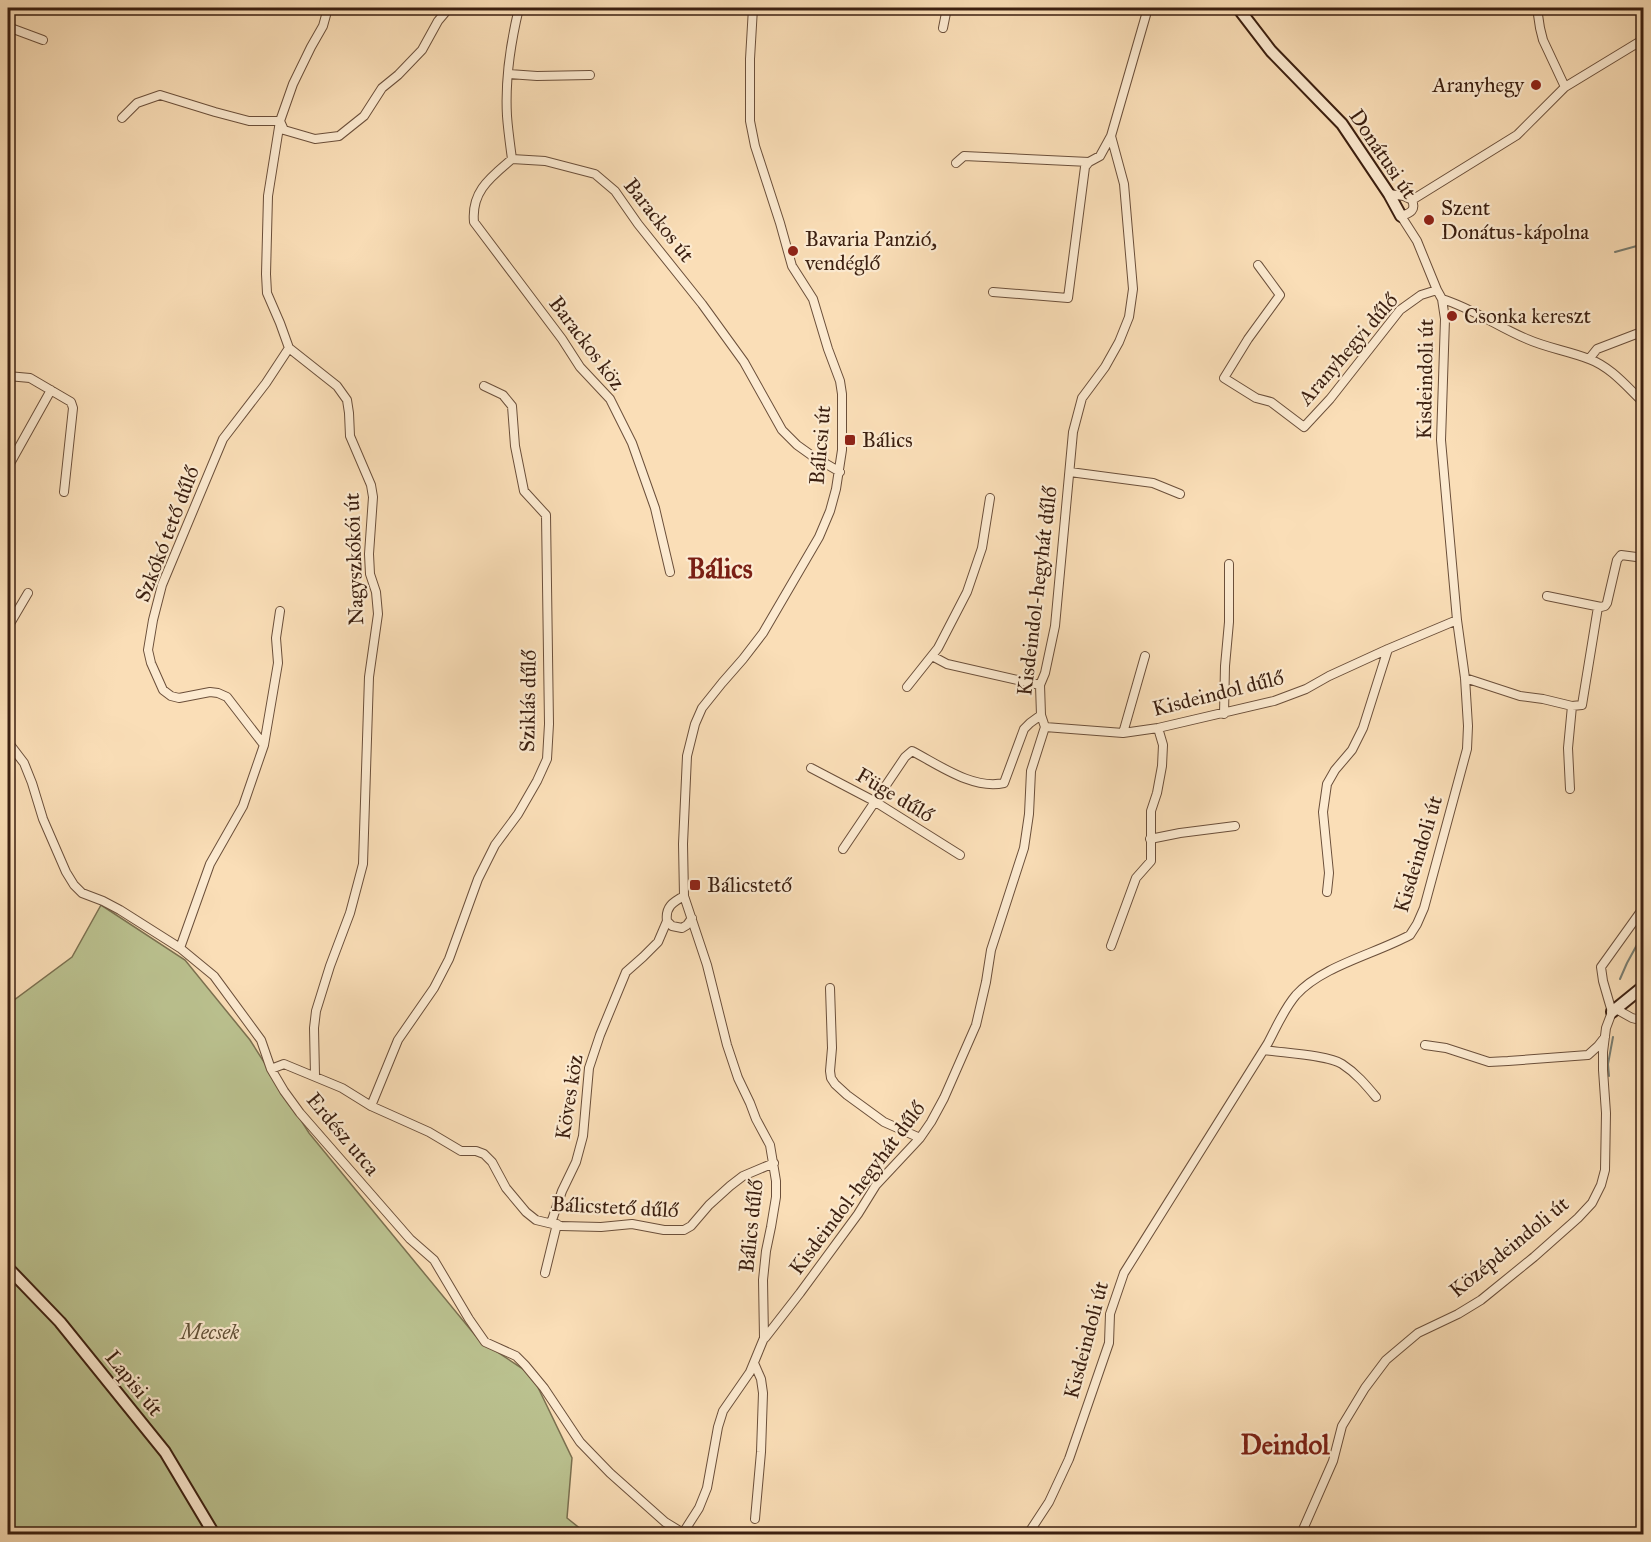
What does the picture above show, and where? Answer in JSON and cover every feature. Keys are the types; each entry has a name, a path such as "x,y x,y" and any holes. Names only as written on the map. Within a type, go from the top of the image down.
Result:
{"street":[{"path":"288,348 267,293 268,196 280,121 293,84 323,26 328,8"},
{"path":"280,121 284,130 315,139 339,136 364,116 382,88 422,50 438,21 449,8"},
{"path":"512,159 507,114 512,35 519,8"},
{"name":"Bálicsi út","path":"692,918 684,896 683,844 687,756 695,724 702,708 764,633 819,537 830,511 840,472 842,450 840,381 813,299 792,266 755,146 750,121 753,8"},
{"path":"943,28 947,8"},
{"path":"993,292 1068,298 1085,167 1100,156 1111,136 1148,8"},
{"name":"Donátusi út","path":"1239,8 1271,51 1342,124 1417,241 1442,299"},
{"path":"1537,8 1543,40 1565,87"},
{"path":"8,27 43,40"},
{"path":"1412,200 1517,135 1565,87 1644,39"},
{"path":"509,74 590,75"},
{"path":"122,118 137,103 160,95 249,121 280,121"},
{"name":"Kisdeindol-hegyhát dűlő","path":"764,1338 806,1286 876,1185 932,1122 976,1025 991,950 1024,848 1029,814 1031,771 1045,727 1041,715 1040,685 1045,673 1055,626 1073,432 1083,398 1105,367 1119,342 1129,317 1133,289 1124,184 1111,136"},
{"path":"956,163 964,156 1089,162"},
{"name":"Barackos út","path":"512,159 545,161 595,174 615,191 744,362 782,430 810,455 840,472"},
{"name":"Barackos köz","path":"512,159 485,182 473,209 474,222 562,339 580,367 610,399 632,443 655,508 670,572"},
{"path":"1389,194 1404,196 1412,200 1413,210 1410,214 1401,216"},
{"name":"Aranyhegyi dűlő","path":"1258,265 1280,295 1248,339 1224,378 1256,398 1271,402 1304,427 1330,399 1400,310 1421,295 1437,290"},
{"path":"1442,299 1457,304 1527,339 1589,358 1610,372 1644,402"},
{"name":"Kisdeindoli út","path":"1028,1534 1049,1502 1069,1459 1109,1343 1110,1314 1124,1273 1264,1050 1283,1013 1302,989 1324,974 1410,935 1424,909 1467,749 1468,726 1441,440 1445,319 1442,299"},
{"path":"1589,358 1597,349 1644,331"},
{"name":"Szkókó tető dűlő","path":"264,745 227,697 210,692 179,698 163,690 148,650 162,585 223,439 266,383 288,348"},
{"name":"Nagyszkókói út","path":"288,348 337,387 347,400 350,436 371,485 373,497 369,564 376,592 378,614 369,677 363,864 351,913 330,966 316,1011 315,1075"},
{"path":"8,376 30,378 71,402 73,408 64,492"},
{"name":"Sziklás dűlő","path":"371,1106 398,1040 434,988 449,959 478,879 495,845 518,814 547,759 549,724 546,515 524,491 515,446 512,406 503,395 484,386"},
{"path":"8,467 51,390"},
{"path":"1070,472 1153,483 1180,494"},
{"path":"907,687 932,657 967,592 982,548 990,498"},
{"path":"1547,596 1598,607 1605,606 1617,560 1621,555 1644,558"},
{"path":"1224,714 1229,622 1229,564"},
{"path":"8,627 28,593"},
{"path":"1465,678 1520,696 1572,706 1582,705 1598,607"},
{"path":"180,948 210,864 243,806 264,745 278,663 276,638 280,611"},
{"name":"Kisdeindol dűlő","path":"1045,727 1123,733 1224,714 1274,701 1306,689 1388,649 1457,620"},
{"path":"1327,892 1329,873 1323,812 1327,784 1335,770 1352,750 1363,728 1388,649"},
{"path":"1123,733 1145,656"},
{"path":"932,657 947,664 1040,685"},
{"path":"1570,789 1568,748 1572,706"},
{"path":"843,849 874,801 905,757 912,751 962,777 992,785 1004,783 1024,729 1041,715"},
{"path":"1111,946 1136,878 1151,861 1151,811 1162,766 1163,745 1158,728"},
{"name":"Erdész utca","path":"8,742 24,763 43,819 74,885 82,893 120,910 180,948 214,976 261,1040 271,1069 300,1113 410,1239 434,1260 485,1342 516,1356 544,1388 580,1442 610,1473 665,1522 683,1534"},
{"name":"Füge dűlő","path":"811,768 874,801 960,855"},
{"path":"1150,839 1235,826"},
{"path":"684,896 670,906 667,921 672,926 682,928 692,918"},
{"path":"1644,907 1601,968 1603,981 1614,1010 1644,1022"},
{"name":"Bálics dűlő","path":"683,1534 699,1508 707,1488 723,1411 750,1372 764,1338 766,1251 776,1197 774,1163 770,1145 738,1078 692,918"},
{"name":"Köves köz","path":"545,1273 562,1191 576,1162 583,1136 589,1068 600,1035 626,972 658,942 667,921"},
{"path":"1614,1010 1644,986"},
{"path":"830,988 832,1048 830,1071 835,1084 884,1122 920,1138"},
{"name":"Középdeindoli út","path":"1301,1534 1334,1461 1342,1426 1365,1388 1386,1360 1418,1333 1458,1314 1480,1300 1543,1249 1592,1203 1605,1170 1606,1113 1603,1070 1606,1028 1614,1010"},
{"path":"1425,1045 1446,1048 1489,1062 1588,1055 1606,1036"},
{"path":"1264,1050 1324,1058 1341,1063 1357,1076 1376,1097"},
{"name":"Bálicstető dűlő","path":"271,1069 284,1064 315,1075 371,1106 429,1132 461,1151 476,1151 484,1154 492,1162 506,1188 526,1212 536,1220 554,1224 601,1227 632,1224 664,1230 684,1230 743,1176 774,1163"},
{"name":"Lapisi út","path":"8,1268 60,1322 165,1452 214,1534"},
{"path":"754,1362 764,1393 755,1519"}],"green space":[{"name":"Mecsek","path":"101,905 185,960 250,1040 309,1133 479,1340 532,1375 572,1458 567,1518 587,1534 8,1534 8,984 14,1000 72,957"}],"waterway":[{"path":"1615,252 1644,244"},
{"path":"1620,979 1644,932"},
{"path":"1609,1076 1608,1064 1613,1037"}],"place":[{"name":"Aranyhegy","path":"1536,85"},
{"name":"Szent Donátus-kápolna","path":"1429,220"},
{"name":"Bavaria Panzió, vendéglő","path":"793,251"},
{"name":"Csonka kereszt","path":"1452,316"},
{"name":"Bálics","path":"850,440"},
{"name":"Bálicstető","path":"695,885"}],"district":[{"name":"Bálics","path":"720,568"},
{"name":"Deindol","path":"1285,1444"}]}
